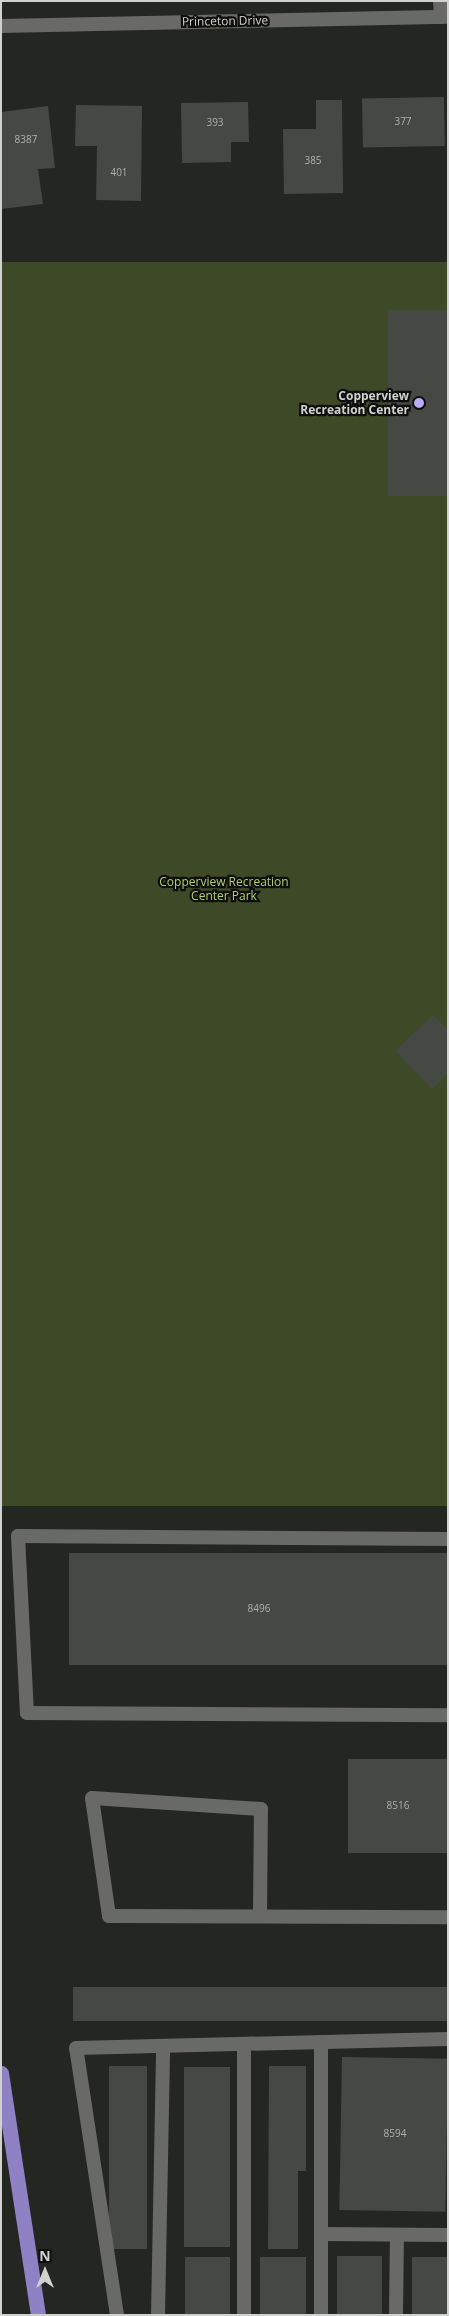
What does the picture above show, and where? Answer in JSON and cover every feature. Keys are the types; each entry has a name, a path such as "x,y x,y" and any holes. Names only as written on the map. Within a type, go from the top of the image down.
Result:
{"highway":[{"path":"1,2073 38,2315"}],"street":[{"path":"440,1 444,17"},
{"name":"Princeton Drive","path":"1,26 444,17"},
{"path":"448,1539 18,1536 27,1712 448,1715"},
{"path":"260,1916 261,1809 92,1798 109,1916 448,1918"},
{"path":"117,2315 76,2048 448,2039"},
{"path":"321,2042 321,2315"},
{"path":"244,2044 244,2315"},
{"path":"158,2315 163,2046"},
{"path":"321,2234 448,2235"},
{"path":"396,2315 397,2235"}],"green space":[{"name":"Copperview Recreation Center Park","path":"1,262 448,262 448,1506 1,1506"}],"building":[{"path":"444,97 445,146 363,147 362,98"},
{"path":"316,100 342,100 343,193 284,194 283,129 316,129"},
{"path":"248,102 249,142 231,142 231,162 182,163 181,103"},
{"path":"76,105 142,106 141,201 96,200 97,146 75,146"},
{"path":"48,106 55,168 38,169 43,204 1,209 1,112"},
{"name":"Copperview Recreation Center","path":"388,310 448,310 448,496 388,496"},
{"path":"433,1015 448,1030 448,1073 432,1089 395,1051"},
{"path":"69,1553 448,1553 448,1665 69,1665"},
{"path":"348,1759 448,1759 448,1853 348,1853"},
{"path":"73,1987 448,1987 448,2021 73,2021"},
{"path":"342,2057 448,2059 445,2212 339,2210"},
{"path":"109,2066 147,2066 147,2249 109,2249"},
{"path":"269,2066 306,2066 306,2171 298,2171 298,2249 268,2249"},
{"path":"184,2067 230,2067 230,2247 184,2247"},
{"path":"337,2256 382,2256 382,2315 337,2315"},
{"path":"185,2257 230,2257 230,2315 185,2315"},
{"path":"260,2257 306,2257 306,2315 260,2315"},
{"path":"412,2257 448,2257 448,2315 412,2315"}],"place":[{"name":"Copperview Recreation Center","path":"419,403"}]}
